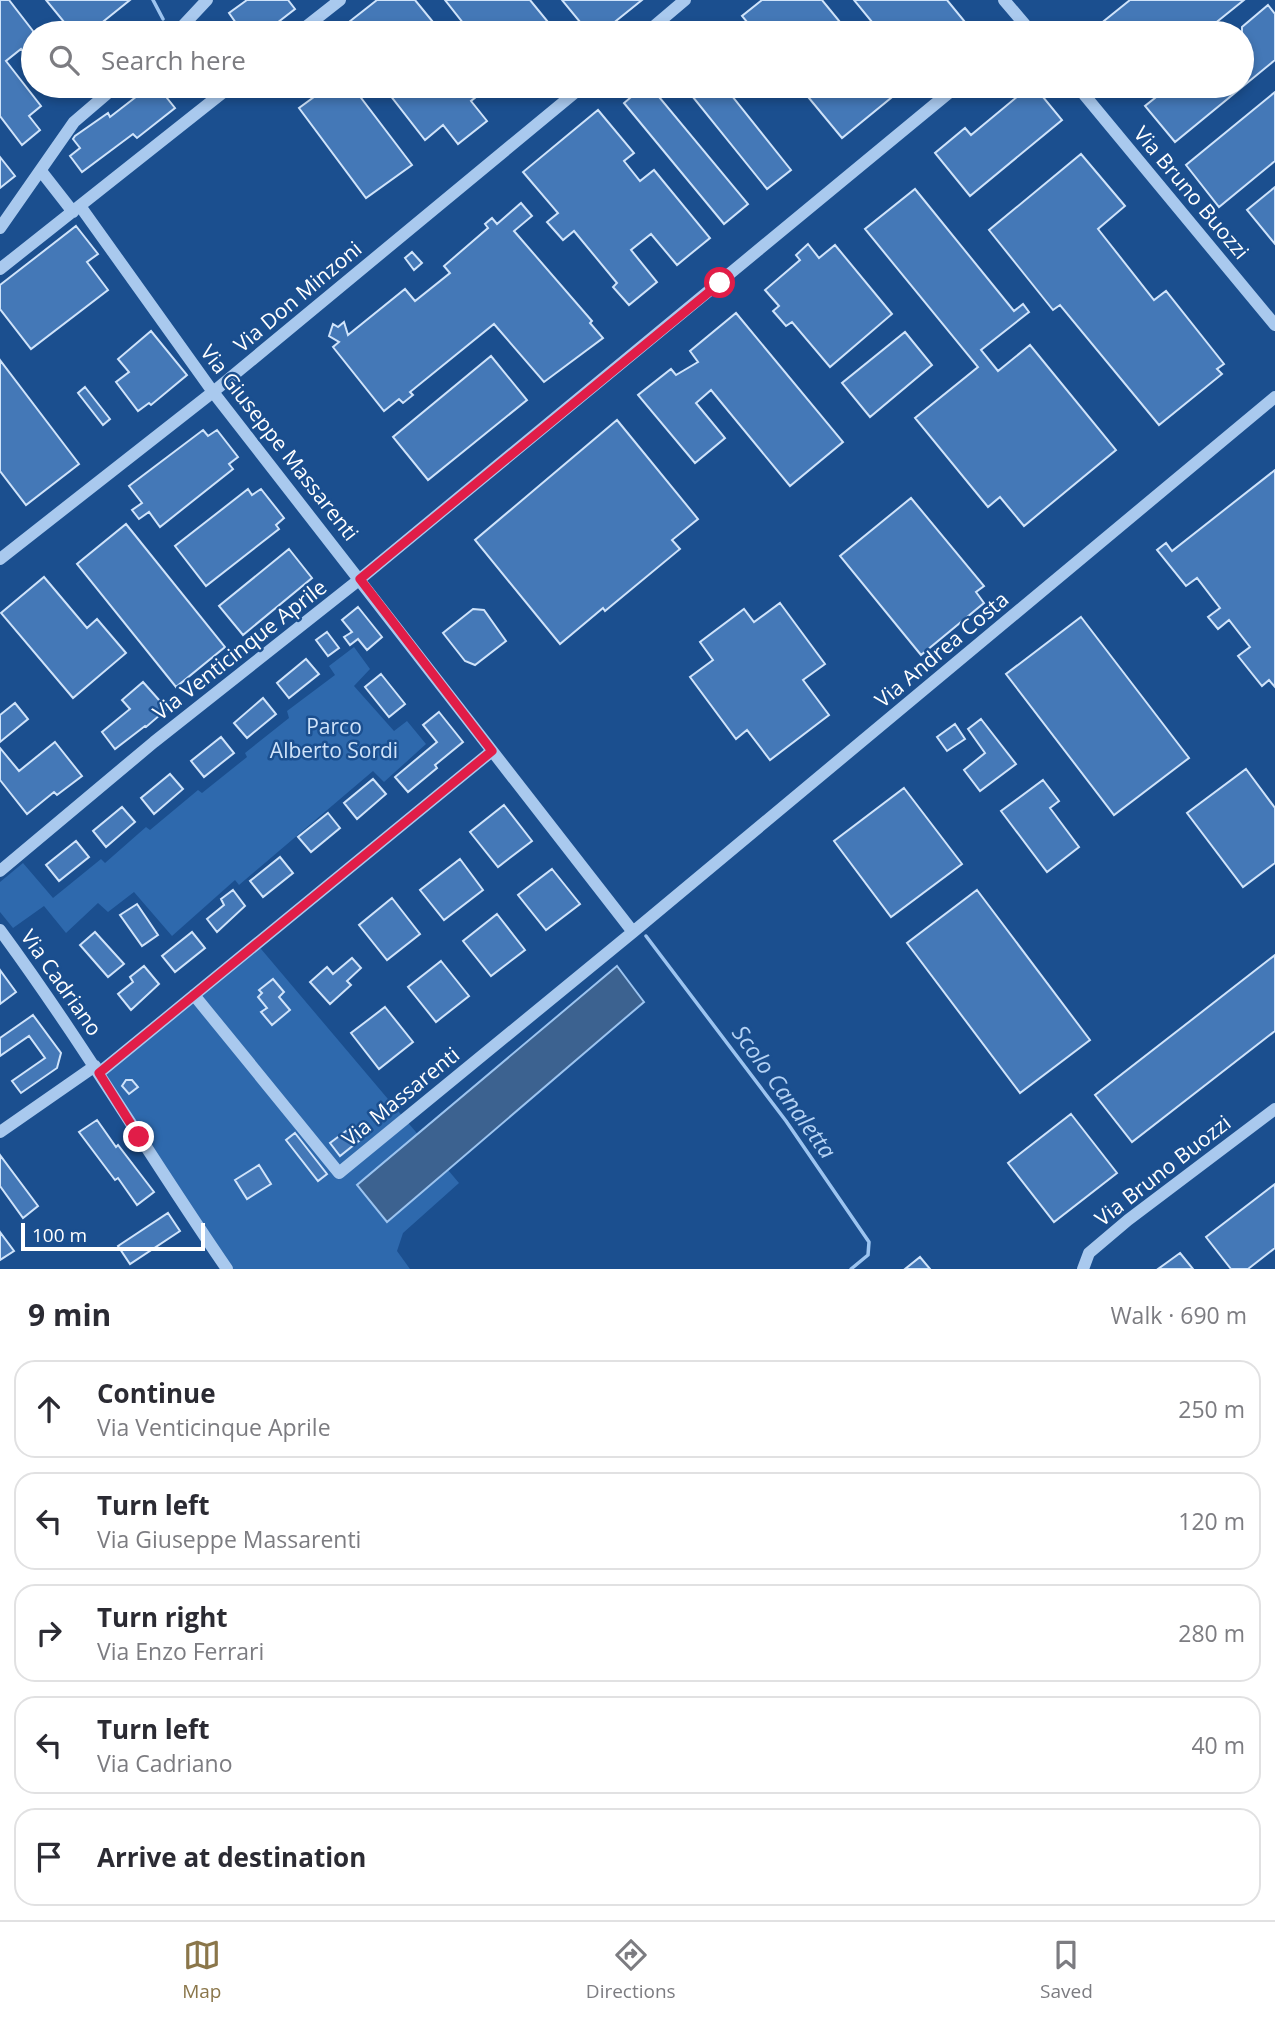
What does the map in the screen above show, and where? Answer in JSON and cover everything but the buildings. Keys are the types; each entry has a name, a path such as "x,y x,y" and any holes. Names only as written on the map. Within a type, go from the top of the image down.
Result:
{"street":[{"path":"187,21 207,0"},
{"path":"313,21 340,0"},
{"path":"660,21 685,0"},
{"path":"1004,0 1019,21"},
{"path":"0,228 74,122 102,98"},
{"path":"0,269 216,98"},
{"name":"Via Don Minzoni","path":"0,559 213,392 568,98"},
{"name":"Via Venticinque Aprile","path":"0,871 154,742 360,579 942,98"},
{"name":"Via Bruno Buozzi","path":"1087,98 1275,325"},
{"name":"Via Giuseppe Massarenti","path":"41,171 77,209 213,392 633,932"},
{"name":"Via Andrea Costa","path":"633,932 1275,397"},
{"path":"0,1132 97,1070 194,995 492,751"},
{"name":"Via Cadriano","path":"0,930 97,1070 228,1269"},
{"name":"Via Massarenti","path":"194,995 339,1173 633,932"},
{"name":"Via Bruno Buozzi","path":"1083,1269 1088,1253 1275,1109"}],"green space":[{"name":"Parco Alberto Sordi","path":"354,647 370,669 354,686 394,731 407,721 426,744 384,782 373,771 239,885 235,880 172,936 134,892 108,912 98,903 66,933 44,906 13,928 0,912 0,882 23,863 53,898 101,859 105,863 146,827 150,830 198,790 202,793 247,757 245,753 289,718 287,711 335,675 329,666"},
{"path":"256,943 459,1183 403,1233 397,1251 410,1269 226,1269 95,1068"}],"shaded area":[{"path":"617,966 644,1002 387,1222 357,1185"}],"waterway":[{"path":"153,0 163,19"},
{"name":"Scolo Canaletta","path":"646,936 786,1121 869,1242 868,1255 851,1269"}],"route":[{"path":"139,1137 99,1073 492,751 360,579 720,283"}]}
